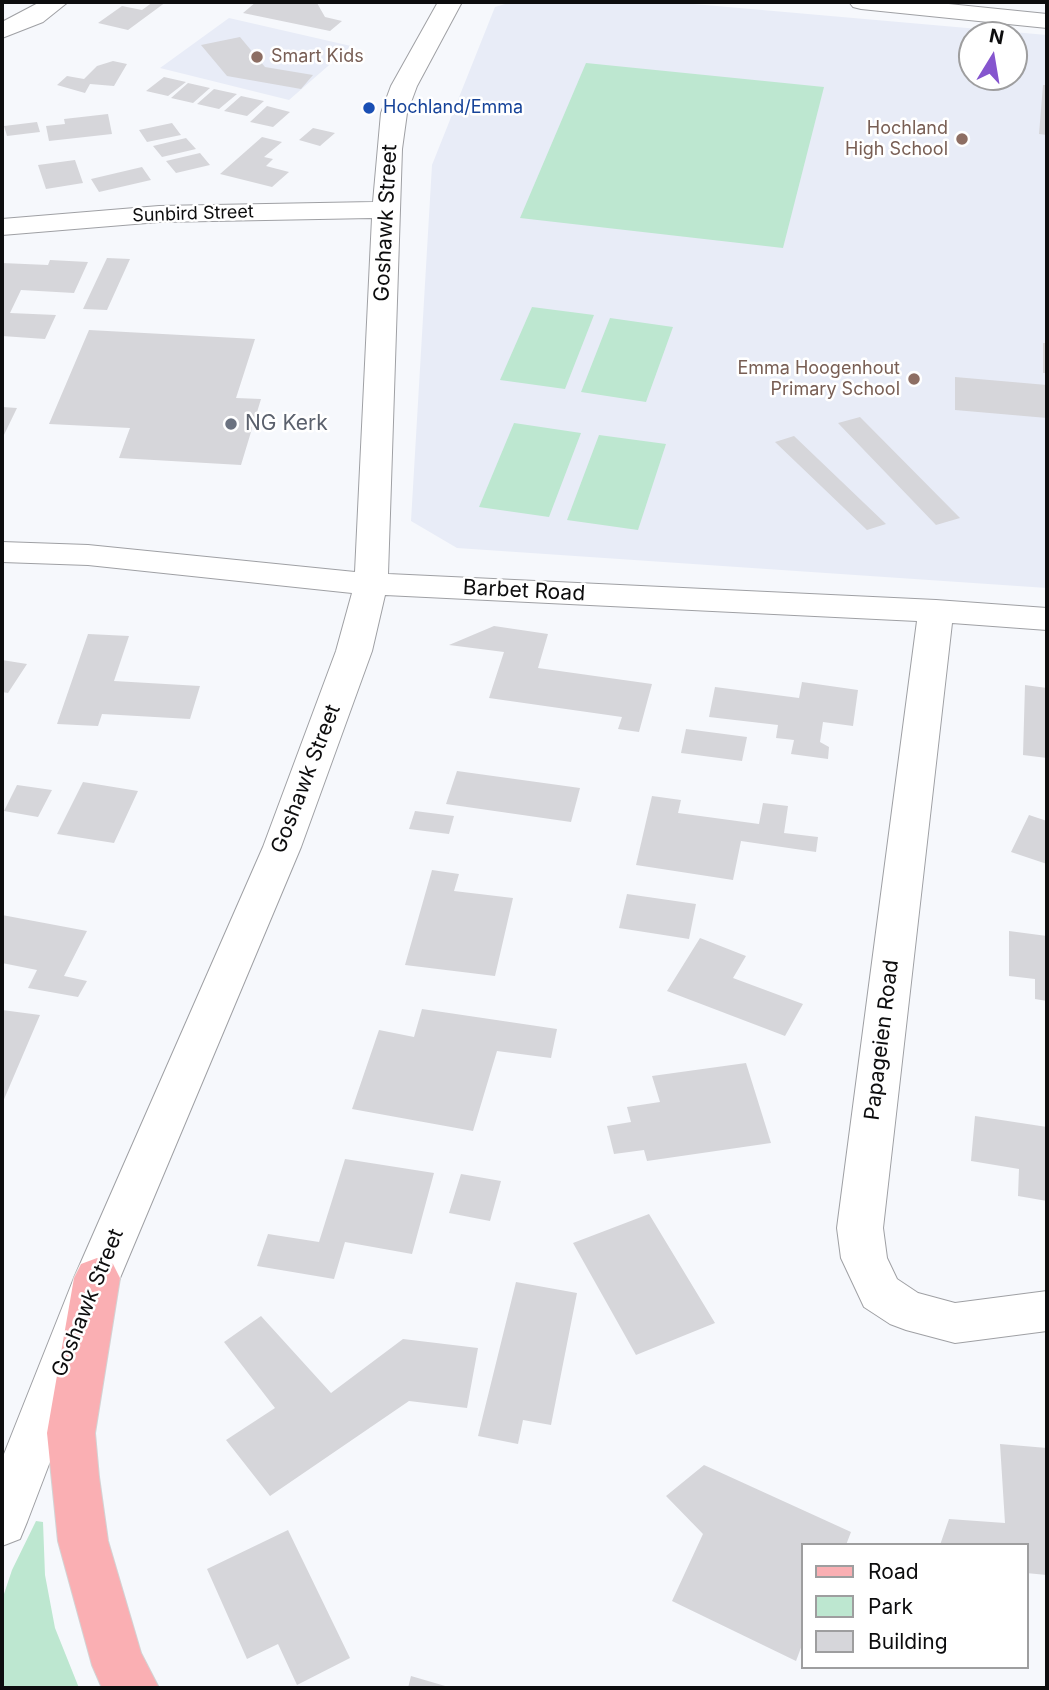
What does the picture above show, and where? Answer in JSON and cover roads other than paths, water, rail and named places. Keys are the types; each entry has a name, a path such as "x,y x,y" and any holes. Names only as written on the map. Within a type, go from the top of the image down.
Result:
{"main road":[{"path":"97,1278 71,1433 74,1477 83,1541 118,1665 133,1688"}],"street":[{"path":"2,31 34,17 56,2"},
{"name":"Goshawk Street","path":"2,1522 97,1278 282,847 354,651 371,583 388,149 394,113 404,86 450,2"},
{"path":"861,2 1047,21"},
{"name":"Sunbird Street","path":"2,227 159,214 386,210"},
{"name":"Barbet Road","path":"2,552 88,555 371,583 1047,619"},
{"name":"Papageien Road","path":"936,611 864,1190 860,1228 864,1258 880,1293 906,1310 955,1323 1047,1311"}],"place":[{"name":"Smart Kids","path":"257,57"},
{"name":"Hochland/Emma","path":"369,108"},
{"name":"Hochland High School","path":"962,139"},
{"name":"Emma Hoogenhout Primary School","path":"914,379"},
{"name":"NG Kerk","path":"231,424"}]}
